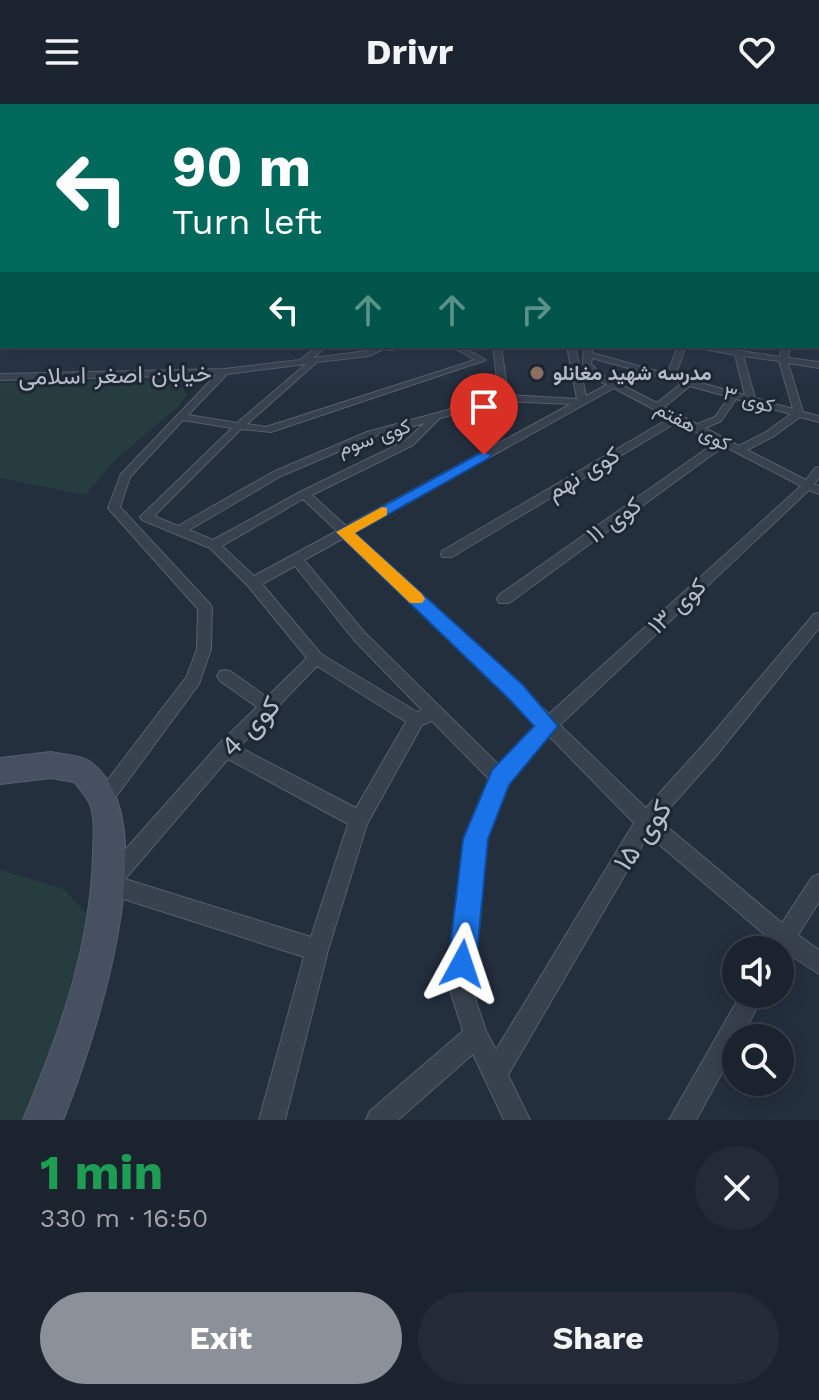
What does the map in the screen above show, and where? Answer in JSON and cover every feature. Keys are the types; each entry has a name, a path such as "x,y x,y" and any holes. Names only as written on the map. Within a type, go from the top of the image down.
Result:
{"street":[{"path":"299,364 320,348"},
{"path":"224,372 313,362 369,353 377,348"},
{"path":"458,348 480,361"},
{"path":"497,348 504,398"},
{"path":"571,348 582,402"},
{"path":"670,376 681,348"},
{"path":"703,348 819,365"},
{"path":"739,450 770,434 799,413 783,362 786,348"},
{"name":"کوی ۳","path":"588,350 819,419"},
{"name":"کوی هفتم","path":"588,350 587,364 613,385 813,489"},
{"path":"739,355 750,398"},
{"path":"181,417 267,430 498,357"},
{"path":"146,517 239,426 313,362"},
{"name":"خیابان اصغر اسلامی","path":"0,377 224,372"},
{"name":"خیابان اصغر اسلامی","path":"114,508 125,476 224,372"},
{"path":"658,407 689,382"},
{"path":"253,583 613,385"},
{"path":"579,386 588,391 601,391"},
{"path":"696,428 718,419 735,394"},
{"name":"کوی سوم","path":"181,529 277,474 371,434 504,398 582,402"},
{"path":"214,545 304,494 409,443 435,417"},
{"name":"کوی نهم","path":"447,554 678,417"},
{"name":"کوی ۱۱","path":"504,599 723,442"},
{"name":"کوی ۱۳","path":"500,778 548,726 813,489 819,470"},
{"path":"304,494 516,692 646,821 772,936"},
{"path":"114,508 181,529 214,545 253,583 316,658 424,716 500,778 475,839 460,987 476,1035 517,1120"},
{"path":"103,800 194,679 204,649 205,608 114,508"},
{"path":"297,560 424,716"},
{"name":"کوی ۱۵","path":"495,1074 646,821 710,750 819,618"},
{"name":"کوی 4","path":"108,884 226,749 316,658"},
{"path":"225,676 268,706"},
{"path":"272,1120 317,950 359,820 424,716"},
{"path":"226,749 359,820"},
{"path":"0,771 51,765 82,771 103,800 108,830 108,884 97,973 73,1049 43,1120"},
{"path":"108,884 317,950"},
{"path":"786,936 819,884"},
{"path":"794,950 819,963"},
{"path":"682,1120 745,1008"},
{"path":"379,1120 476,1035"}],"green space":[{"path":"156,380 179,384 187,394 180,405 114,461 85,495 0,478 0,383"},
{"path":"0,870 64,889 93,921 34,1120 0,1120"}],"slow traffic":[{"path":"382,512 344,532 416,599"}],"place":[{"name":"مدرسه شهید مغانلو","path":"537,373"}],"route":[{"path":"462,964 475,839 500,778 548,726 516,692 344,532 484,455"}]}
